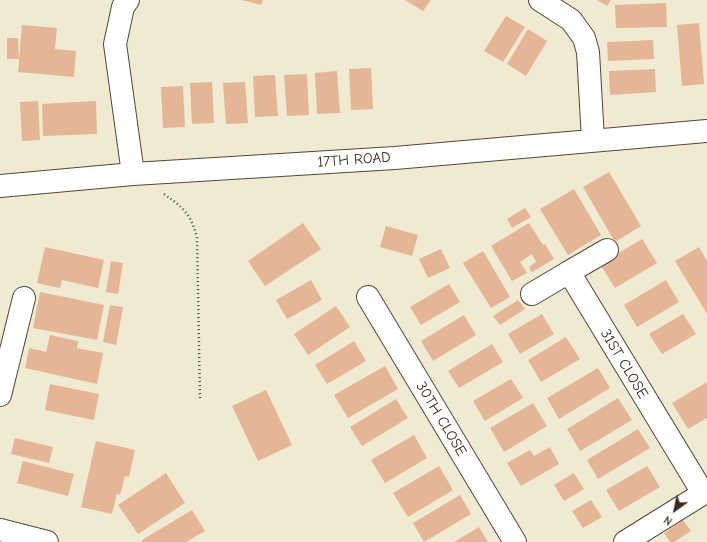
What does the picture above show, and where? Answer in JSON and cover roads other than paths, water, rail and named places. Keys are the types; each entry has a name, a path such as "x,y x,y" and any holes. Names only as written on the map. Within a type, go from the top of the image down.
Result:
{"street":[{"path":"128,0 123,7 115,44 133,174"},
{"path":"540,0 571,20 584,38 588,52 593,140"},
{"name":"17TH ROAD","path":"0,186 133,174 395,158 707,131"},
{"path":"532,294 608,250"},
{"name":"31ST CLOSE","path":"568,272 705,492"},
{"name":"30TH CLOSE","path":"368,297 515,542"},
{"path":"0,395 24,298"},
{"path":"625,542 705,492"},
{"path":"0,530 47,542"}]}
